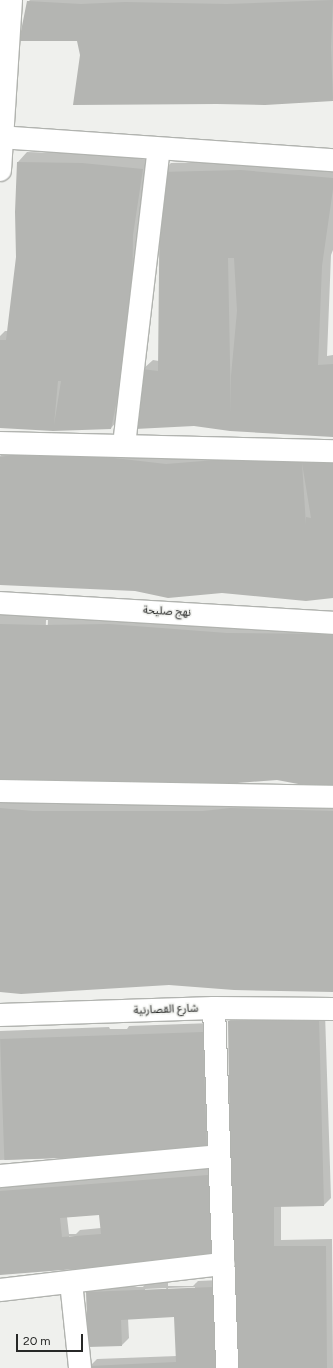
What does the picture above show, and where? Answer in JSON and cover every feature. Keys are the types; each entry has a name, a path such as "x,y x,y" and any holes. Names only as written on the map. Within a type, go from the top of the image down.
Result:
{"street":[{"path":"0,170 11,0"},
{"path":"2,137 333,160"},
{"path":"124,445 159,149"},
{"path":"0,443 333,450"},
{"name":"نهج صليحة","path":"0,603 333,623"},
{"path":"0,791 333,797"},
{"path":"214,1008 218,1156 227,1368"},
{"name":"شارع القصارنية","path":"0,1015 214,1008 333,1009"},
{"path":"0,1176 218,1156"},
{"path":"0,1290 222,1264"},
{"path":"71,1282 80,1368"}],"building":[{"path":"333,0 331,47 333,101 265,105 73,105 80,55 77,41 19,41 27,1 81,4 125,2 227,4"},
{"path":"17,162 82,163 143,169 133,235 132,304 121,381 111,429 53,431 0,428 0,340 6,340 16,257 15,212","holes":["58,381 61,381 54,425"]},
{"path":"241,170 333,178 333,189 322,266 318,365 333,364 333,437 230,431 194,426 135,429 142,369 158,371 160,172","holes":["228,258 234,258 237,311 231,376 231,414"]},
{"path":"45,450 166,464 228,459 333,461 333,598 306,601 222,593 168,598 135,591 0,585 0,457","holes":["302,463 311,518 306,517 306,525"]},
{"path":"0,624 109,624 227,633 333,634 333,789 325,789 277,780 225,784 174,785 0,784"},
{"path":"0,808 33,811 203,811 230,808 333,811 333,992 234,990 169,985 21,994 0,992"},
{"path":"319,1019 324,1206 274,1207 274,1246 326,1246 327,1368 233,1368 228,1021"},
{"path":"203,1032 207,1153 4,1160 0,1039"},
{"path":"208,1175 215,1258 0,1275 0,1191","holes":["99,1215 101,1234 62,1237 60,1218"]},
{"path":"213,1287 217,1368 90,1368 89,1366 176,1362 174,1317 121,1320 122,1346 88,1347 86,1292"}]}
